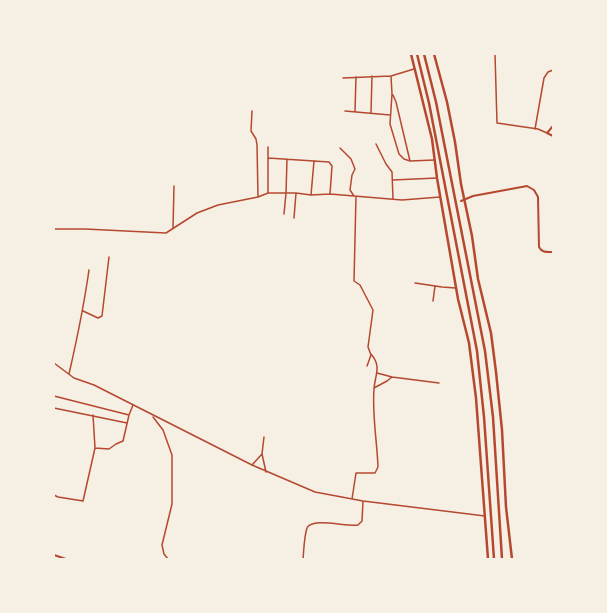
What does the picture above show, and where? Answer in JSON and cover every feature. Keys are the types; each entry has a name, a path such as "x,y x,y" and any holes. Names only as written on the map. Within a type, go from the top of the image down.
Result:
{"highway":[{"path":"411,54 432,140 434,160 440,197 443,203 456,288 469,343 476,398 488,559"},
{"path":"417,54 429,103 477,351 484,417 494,559"},
{"path":"424,54 436,102 485,351 493,417 502,559"},
{"path":"434,54 447,102 463,200 472,236 478,279 490,333 502,430 505,486 512,559"},
{"path":"497,486 505,486"}],"street":[{"path":"495,54 497,122 535,129 553,136"},
{"path":"343,78 391,76 414,68"},
{"path":"535,129 544,78 548,72 553,70"},
{"path":"371,114 372,76"},
{"path":"391,76 392,94 390,130 399,154 404,159 410,161 434,160"},
{"path":"355,112 356,77"},
{"path":"392,94 396,102 410,161"},
{"path":"252,111 251,131 256,139 257,145 258,197"},
{"path":"345,111 390,115"},
{"path":"547,133 553,126"},
{"path":"376,144 386,164 392,172 393,199"},
{"path":"268,147 268,193"},
{"path":"340,148 351,159 355,169 352,175 350,190 355,196 354,281 360,285 373,310 368,347 370,360 367,366"},
{"path":"268,158 329,162 332,166 330,194"},
{"path":"284,214 287,159"},
{"path":"311,195 314,161"},
{"path":"393,180 437,178"},
{"path":"173,228 174,186"},
{"path":"463,200 496,191 527,186 534,190 538,197 539,247 544,252 553,252"},
{"path":"54,229 85,228 166,233 197,213 218,205 258,197 268,193 296,193 311,195 330,194 393,199 440,197"},
{"path":"294,218 296,193"},
{"path":"83,311 98,318 102,316 109,257"},
{"path":"68,374 83,311 89,270"},
{"path":"415,283 456,288"},
{"path":"433,301 435,286"},
{"path":"352,499 356,472 375,473 378,466 373,417 374,388 378,365 370,353"},
{"path":"54,363 74,378 94,385 266,472 315,492 363,501 484,516"},
{"path":"377,373 392,377 439,383"},
{"path":"374,388 392,377"},
{"path":"54,396 129,415"},
{"path":"95,448 109,449 123,441 133,405"},
{"path":"54,408 127,423"},
{"path":"54,495 83,501 95,448 93,415"},
{"path":"152,415 163,430 172,455 172,504 162,545 164,554 168,559"},
{"path":"264,437 262,454 266,472"},
{"path":"252,465 262,454"},
{"path":"54,478 54,485"},
{"path":"303,559 309,525 312,523 319,523 350,526 358,525 362,521 363,501"},
{"path":"54,555 66,559"}]}
